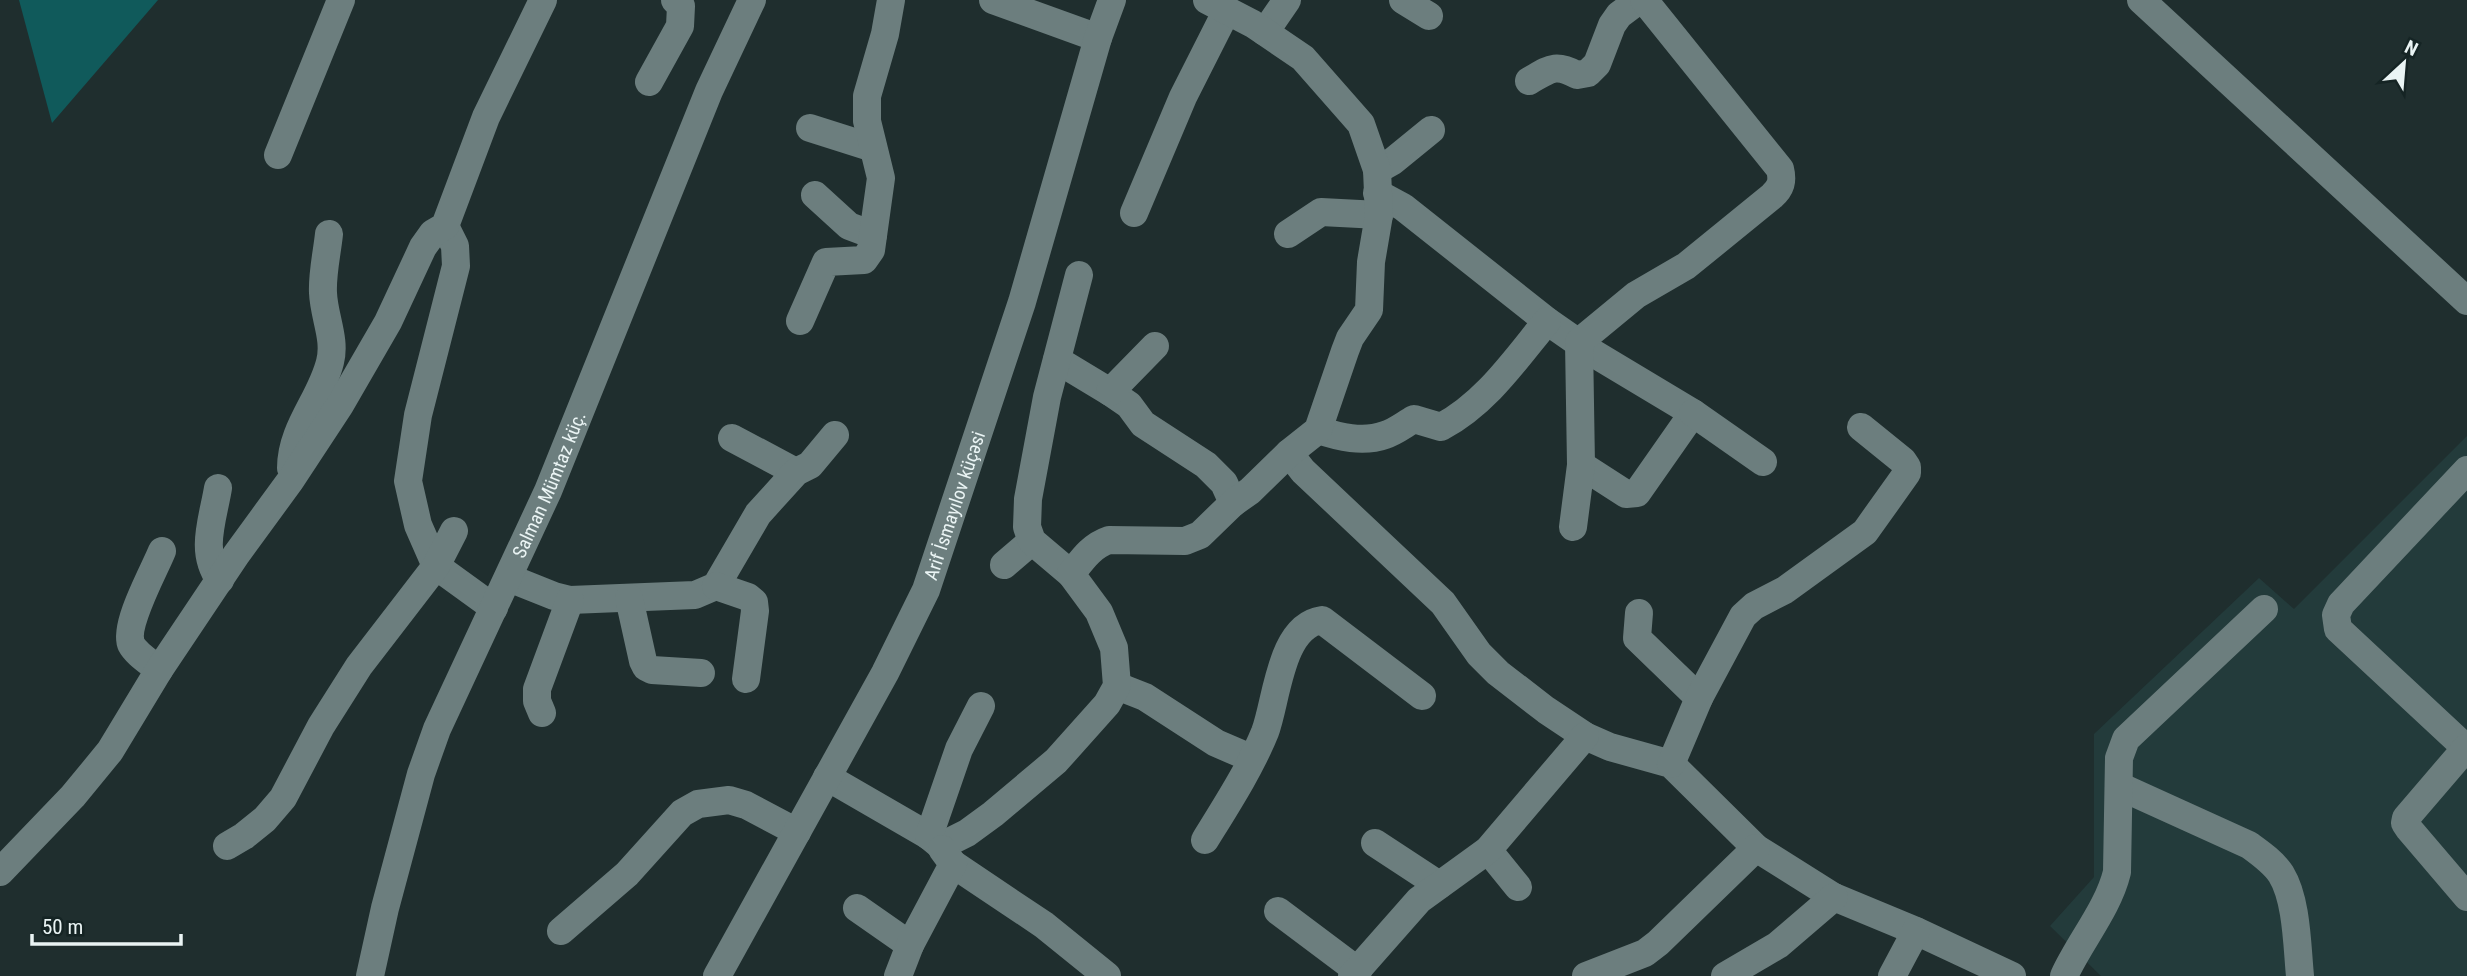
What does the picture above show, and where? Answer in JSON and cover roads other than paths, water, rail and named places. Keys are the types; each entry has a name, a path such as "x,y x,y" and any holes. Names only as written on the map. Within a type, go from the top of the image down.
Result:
{"street":[{"path":"278,155 341,0"},
{"path":"0,872 73,796 110,751 159,670 340,405 388,322 423,247 433,233 445,226 486,117 543,0"},
{"path":"649,82 680,26 681,6 675,0"},
{"name":"Salman Mümtaz küç.","path":"370,976 385,908 421,774 437,729 548,491 709,91 752,0"},
{"path":"800,321 826,262 864,260 871,250 881,178 867,121 867,96 885,34 891,0"},
{"path":"993,0 1098,38"},
{"name":"Arif İsmayılov küçəsi","path":"717,976 900,645 926,590 1022,302 1098,38 1112,0"},
{"path":"1265,32 1287,0"},
{"path":"1403,0 1429,16"},
{"path":"1529,81 1553,67 1577,75 1588,73 1597,64 1612,25 1619,15 1642,0 1780,169 1782,178 1779,190 1686,266 1636,295 1579,342"},
{"path":"2141,0 2467,301"},
{"path":"1134,213 1183,97 1217,5 1265,32 1303,58 1360,124 1378,193 1403,207 1593,353 1693,414 1763,462"},
{"path":"810,128 873,148"},
{"path":"1071,574 1097,544 1109,540 1185,541 1200,536 1233,503 1318,430 1350,338 1369,310 1378,193 1393,161 1431,130"},
{"path":"1288,234 1321,212 1378,193"},
{"path":"815,195 849,226 873,235"},
{"path":"445,226 455,246 456,266 418,415 408,481 418,525 436,566 494,608"},
{"path":"290,481 295,441 330,364 333,342 327,327 323,290 329,234"},
{"path":"941,849 967,834 1056,761 1107,704 1117,686 1114,648 1099,612 1071,574 1032,541 1027,527 1028,499 1046,397 1079,275"},
{"path":"1318,430 1358,439 1384,435 1414,419 1441,427 1459,418 1483,398 1548,321"},
{"path":"1573,527 1581,465 1579,342"},
{"path":"1111,392 1155,346"},
{"path":"1057,360 1111,392 1129,405 1143,425 1206,466 1224,483 1233,503"},
{"path":"1581,465 1626,494 1637,493 1693,414"},
{"path":"1671,764 1699,698 1743,616 1754,606 1785,590 1865,532 1906,473 1907,467 1903,461 1861,427"},
{"path":"509,578 570,600 695,596 716,586 758,514 796,472 810,465 835,435"},
{"path":"732,438 796,472"},
{"path":"1289,453 1303,471 1443,603 1479,654 1498,673 1584,736 1610,747 1671,764 1756,848 1834,897 1916,931 2011,976"},
{"path":"2467,470 2341,604 2336,615 2338,629 2466,749 2406,818 2406,823 2467,897"},
{"path":"218,488 208,547 211,568 220,580"},
{"path":"227,846 265,819 283,798 321,726 359,666 436,566 454,531"},
{"path":"1004,565 1032,541"},
{"path":"159,670 131,643 131,623 162,551"},
{"path":"716,586 748,597 754,602 746,679"},
{"path":"629,598 646,667 652,670 701,673"},
{"path":"542,713 537,701 537,690 570,600"},
{"path":"2064,976 2113,888 2117,872 2119,758 2126,739 2264,610"},
{"path":"1639,613 1637,638 1699,698"},
{"path":"1205,840 1265,732 1279,673 1299,632 1310,621 1322,620 1422,695"},
{"path":"1117,686 1145,697 1216,743 1251,758"},
{"path":"898,976 941,849 959,749 981,706"},
{"path":"1278,911 1355,974 1419,900 1488,850 1584,736"},
{"path":"827,777 941,849 1044,925 1107,976"},
{"path":"2119,786 2249,845 2266,857 2280,873 2290,891 2300,976"},
{"path":"561,931 627,874 682,813 698,804 729,800 746,805 797,832"},
{"path":"1375,843 1439,885"},
{"path":"1586,976 1645,953 1756,848"},
{"path":"1488,850 1518,887"},
{"path":"1725,976 1778,945 1834,897"},
{"path":"857,908 910,945"},
{"path":"1892,976 1916,931"}]}
